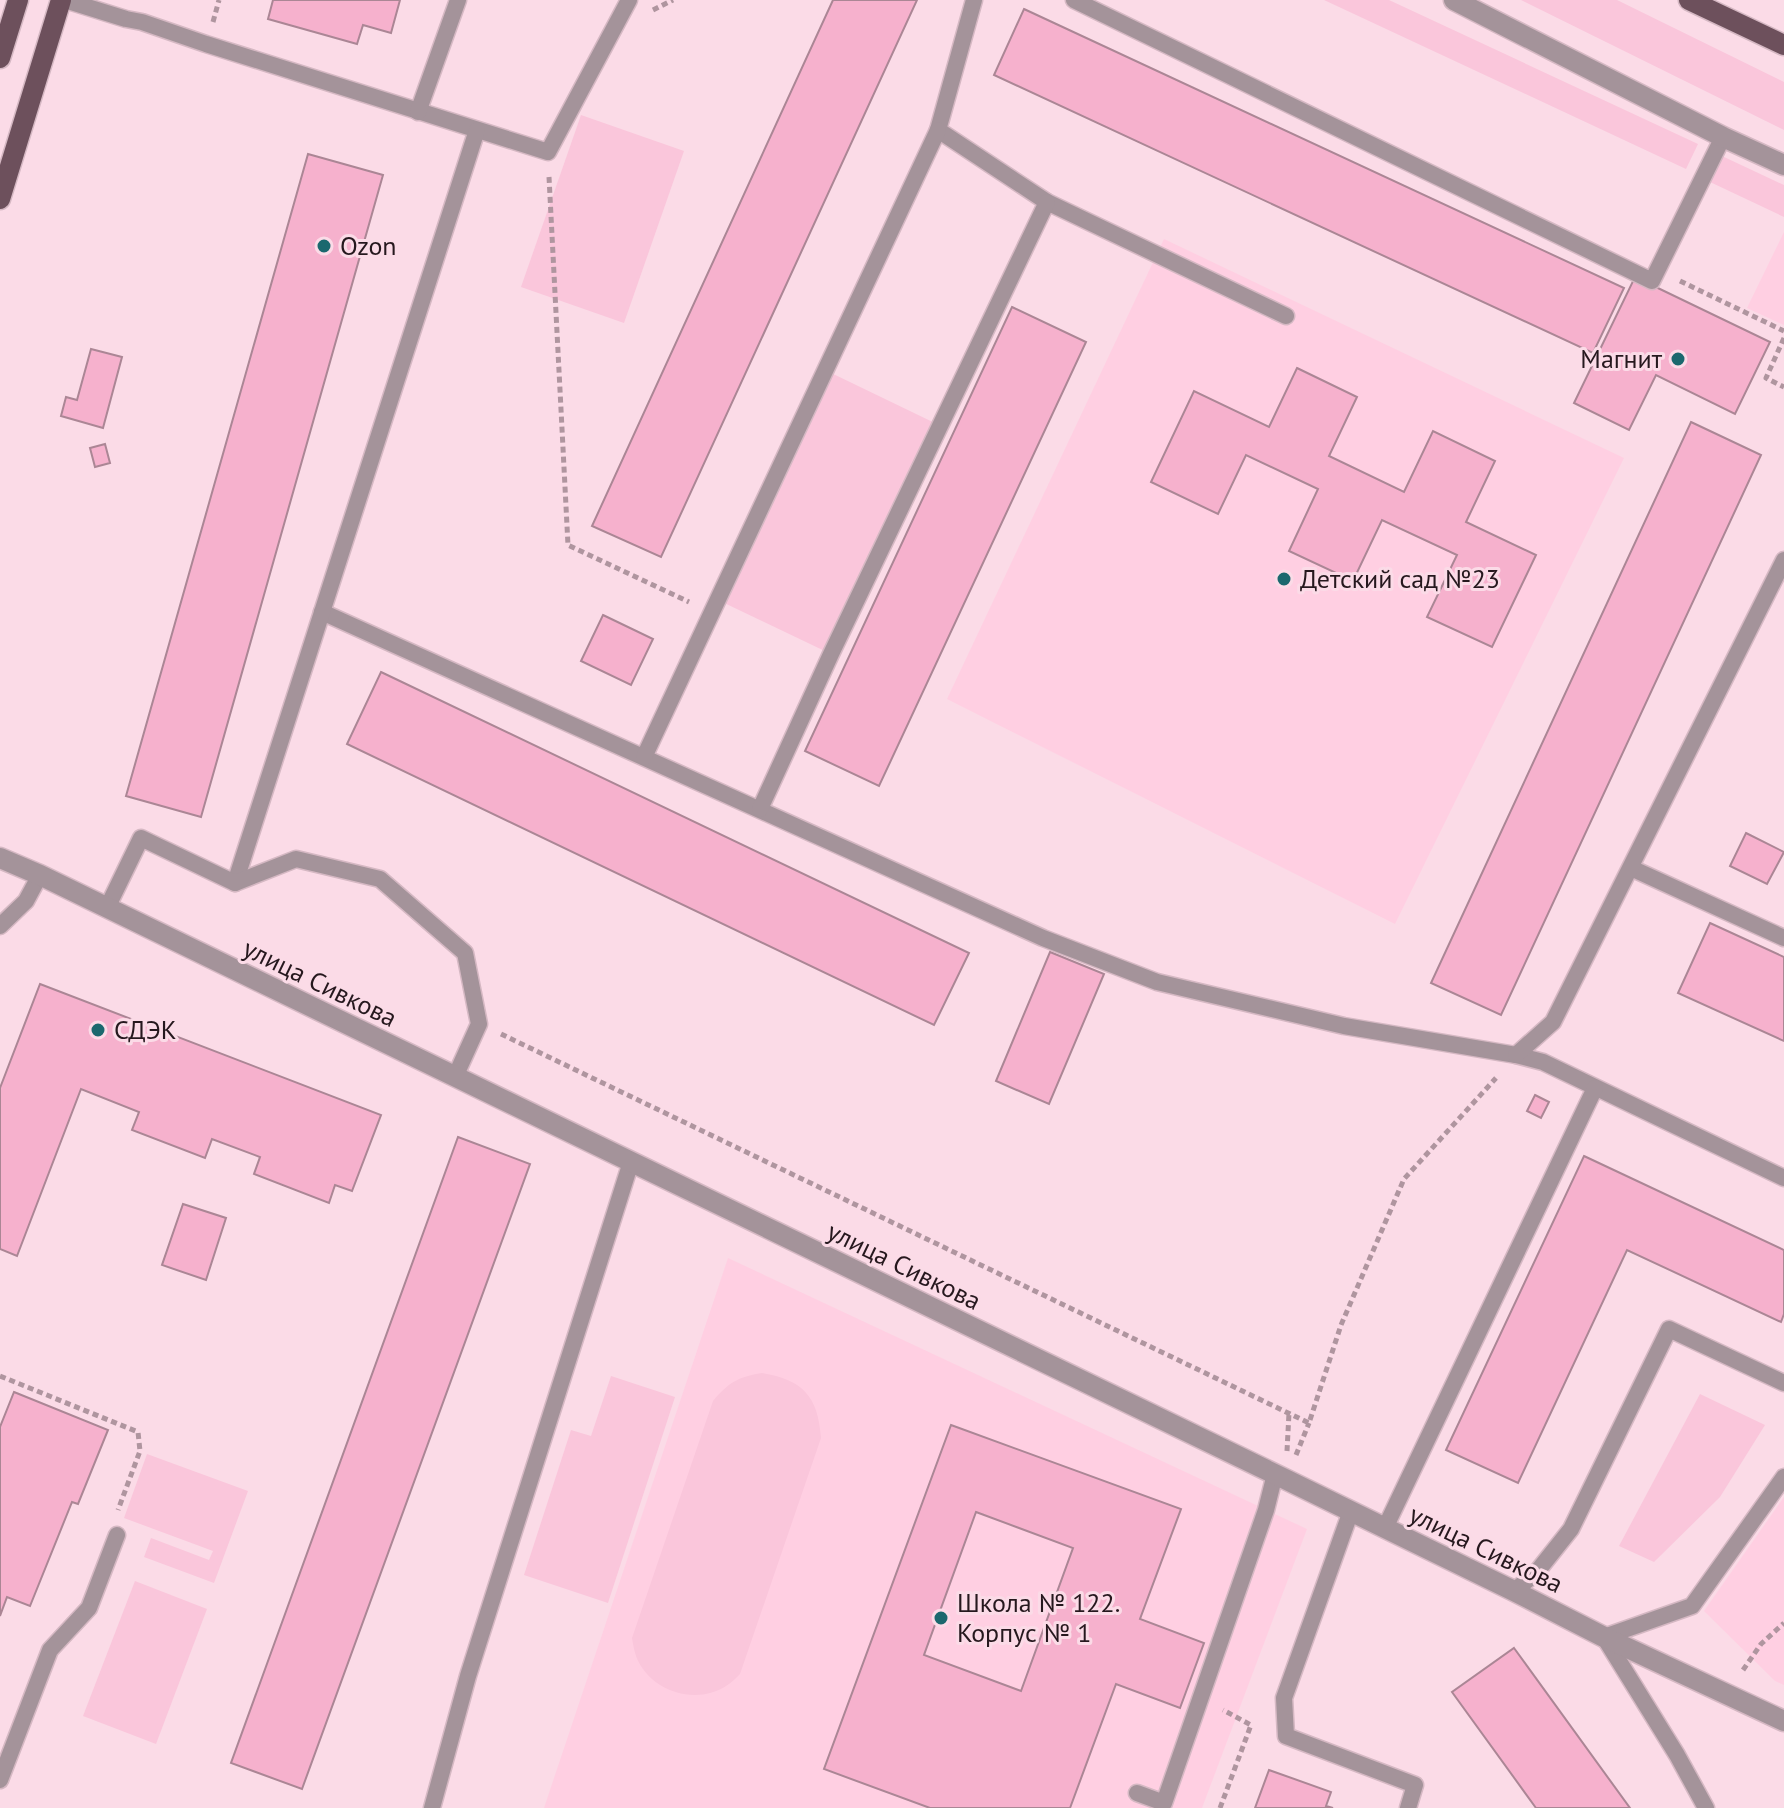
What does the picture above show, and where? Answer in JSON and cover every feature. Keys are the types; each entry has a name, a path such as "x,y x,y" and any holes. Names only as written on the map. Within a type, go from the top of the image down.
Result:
{"main road":[{"path":"0,58 18,0"},
{"path":"0,199 63,0"},
{"path":"1689,0 1784,45"}],"street":[{"path":"1454,0 1784,165"},
{"name":"улица Сивкова","path":"0,858 1275,1474 1604,1637 1784,1721"}],"lane":[{"path":"63,0 142,22 548,152 629,0"},
{"path":"418,112 458,0"},
{"path":"644,757 938,130 974,0"},
{"path":"1074,0 1652,281 1723,137"},
{"path":"235,883 477,130"},
{"path":"938,130 1047,202 1286,316"},
{"path":"760,809 1047,202"},
{"path":"1516,1055 1553,1022 1784,560"},
{"path":"322,612 1043,938 1157,982 1344,1026 1543,1062 1784,1178"},
{"path":"107,908 141,838 235,883 296,859 380,879 465,953 479,1024 455,1077"},
{"path":"1631,868 1784,938"},
{"path":"0,926 26,901 40,875"},
{"path":"1385,1528 1595,1088"},
{"path":"432,1808 468,1676 631,1162"},
{"path":"1514,1591 1536,1573 1571,1529 1669,1329 1784,1383"},
{"path":"1137,1793 1164,1803 1266,1510 1275,1474"},
{"path":"1706,1808 1604,1637 1692,1606 1784,1477"},
{"path":"1351,1511 1284,1698 1286,1736 1415,1785 1408,1808"},
{"path":"0,1780 50,1650 89,1608 117,1535"}],"path":[{"path":"548,152 568,545 712,613"},
{"path":"1658,270 1784,331"},
{"path":"1784,338 1766,378 1784,387"},
{"path":"479,1024 1309,1423 1341,1325 1404,1179 1516,1055"},
{"path":"0,1376 138,1432 141,1448 116,1514 117,1535"},
{"path":"1752,1658 1761,1644 1784,1623"},
{"path":"1201,1699 1251,1725 1220,1808"}],"shaded area":[{"path":"1324,0 1389,0 1698,144 1686,169"},
{"path":"1521,0 1617,0 1784,82 1784,130"},
{"path":"581,115 684,151 624,323 521,287"},
{"path":"1722,156 1784,185 1784,217 1710,182"},
{"path":"1784,232 1784,325 1747,308"},
{"name":"Детский сад №23","path":"1164,239 1624,458 1395,924 947,699"},
{"path":"825,370 941,426 831,654 718,600"},
{"name":"Школа № 122. Корпус № 1","path":"728,1258 1307,1529 1202,1808 544,1808"},
{"path":"762,1373 788,1380 806,1392 816,1411 821,1438 740,1674 714,1692 687,1695 674,1692 651,1678 642,1668 632,1638 713,1401 734,1381"},
{"path":"611,1376 675,1397 608,1603 524,1575 571,1430 591,1436"},
{"path":"1700,1394 1765,1425 1720,1497 1654,1562 1619,1546"},
{"path":"147,1454 248,1491 214,1583 144,1557 151,1538 209,1560 213,1551 124,1518"},
{"path":"1784,1497 1784,1685 1775,1681 1704,1611"},
{"path":"135,1581 207,1609 156,1744 83,1716"}],"building":[{"path":"273,0 400,0 391,33 363,25 357,44 268,19"},
{"path":"833,0 917,0 661,557 592,526"},
{"path":"1024,9 1624,288 1593,353 994,75"},
{"path":"308,154 383,175 201,817 126,796"},
{"name":"Магнит","path":"1635,277 1770,342 1735,414 1656,375 1629,430 1574,403"},
{"path":"1012,307 1086,342 879,786 805,751"},
{"path":"91,349 122,357 103,428 61,416 66,397 77,400"},
{"path":"1297,368 1357,397 1329,456 1404,492 1433,431 1495,461 1466,522 1536,555 1492,647 1427,617 1457,555 1382,520 1353,581 1289,551 1318,489 1246,455 1218,514 1151,482 1194,391 1269,427"},
{"path":"1691,422 1761,455 1501,1015 1431,983"},
{"path":"105,444 110,463 95,467 90,448"},
{"path":"603,615 653,639 631,685 581,661"},
{"path":"381,672 969,953 934,1025 347,744"},
{"path":"1746,833 1784,852 1767,884 1730,866"},
{"path":"1710,923 1784,957 1784,1041 1678,993"},
{"path":"1050,952 1104,974 1049,1104 996,1081"},
{"path":"40,984 381,1115 352,1191 335,1185 329,1203 254,1174 260,1157 212,1139 205,1158 132,1130 139,1112 81,1089 17,1256 0,1249 0,1088"},
{"path":"1535,1095 1549,1102 1541,1118 1527,1111"},
{"path":"458,1137 530,1164 302,1789 231,1763"},
{"path":"1584,1156 1784,1250 1784,1314 1781,1322 1627,1250 1518,1483 1446,1450"},
{"path":"183,1204 226,1218 206,1280 162,1265"},
{"path":"14,1392 108,1430 78,1504 72,1502 30,1606 7,1597 0,1616 0,1427"},
{"path":"951,1425 1181,1509 1140,1619 1204,1643 1180,1708 1116,1684 1070,1808 930,1808 824,1769","holes":["976,1512 1073,1548 1021,1691 924,1655"]},
{"path":"1514,1648 1630,1808 1536,1808 1452,1692"},
{"path":"1269,1770 1331,1792 1326,1806 1333,1808 1255,1808"}],"place":[{"name":"Ozon","path":"324,246"},
{"name":"Магнит","path":"1678,359"},
{"name":"Детский сад №23","path":"1284,579"},
{"name":"СДЭК","path":"98,1030"},
{"name":"Школа № 122. Корпус № 1","path":"941,1618"}]}
